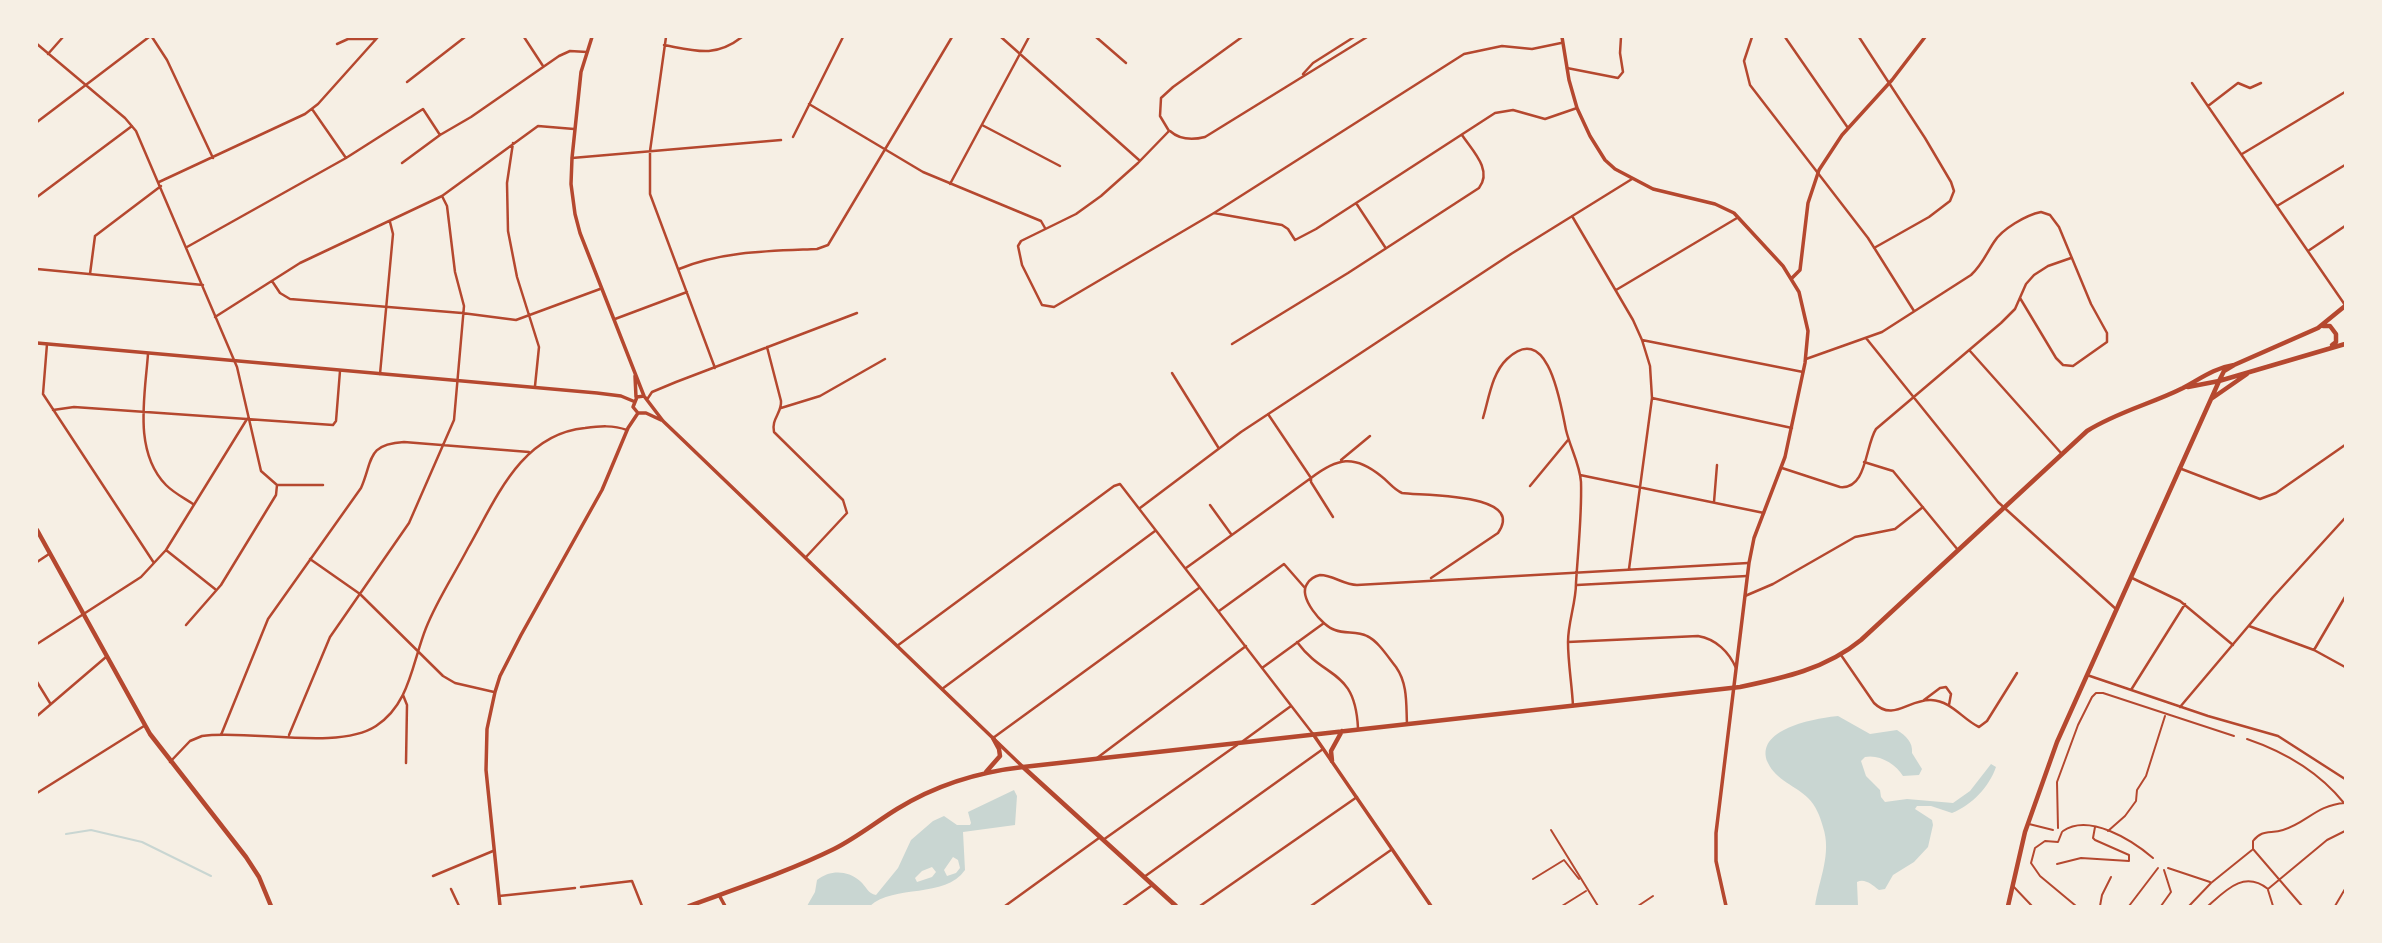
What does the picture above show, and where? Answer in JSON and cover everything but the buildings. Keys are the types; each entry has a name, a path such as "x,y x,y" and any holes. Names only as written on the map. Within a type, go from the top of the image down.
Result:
{"main road":[{"path":"592,37 582,72 570,178 575,214 635,374 648,399 663,421 942,690 1176,906"},
{"path":"1562,37 1577,108 1601,155 1615,169 1661,192 1718,205 1739,217 1792,278 1799,292 1807,324 1806,359 1792,428 1782,467 1754,538 1747,576 1716,847 1717,868 1726,906"},
{"path":"1792,278 1800,270 1808,203 1818,173 1848,128 1889,84 1925,37"},
{"path":"2008,906 2028,824 2053,752 2224,371 2322,326 2345,306"},
{"path":"2322,326 2330,326 2336,334 2336,342 2329,348"},
{"path":"37,343 648,399"},
{"path":"2183,388 2219,381 2345,344"},
{"path":"689,906 805,863 846,843 916,799 955,781 984,773 1358,728 1734,688 1798,673 1841,654 1867,635 2087,431 2104,420 2183,388 2207,373 2234,365"},
{"path":"2211,400 2234,382 2265,366"},
{"path":"635,374 633,407 638,413"},
{"path":"646,413 648,399"},
{"path":"638,413 646,413 663,421"},
{"path":"500,906 486,756 487,729 495,692 521,635 602,490 627,430 638,413"},
{"path":"37,530 144,726 246,857 271,906"},
{"path":"1332,761 1331,751 1342,731"},
{"path":"1313,734 1429,906"},
{"path":"984,773 1000,756 993,738"},
{"path":"719,895 725,906"}],"street":[{"path":"48,54 63,37"},
{"path":"37,122 150,37 167,60 213,158"},
{"path":"407,82 465,37"},
{"path":"524,37 543,66"},
{"path":"666,37 650,151 650,194 715,368"},
{"path":"664,45 709,52 723,49 743,37"},
{"path":"793,137 843,37"},
{"path":"679,269 703,261 746,253 824,248 828,245 952,37"},
{"path":"1001,37 1140,161"},
{"path":"950,184 1029,37"},
{"path":"1096,37 1126,64"},
{"path":"1242,37 1161,98 1160,116 1174,135 1186,138 1205,137 1367,37"},
{"path":"1299,77 1313,64 1354,37"},
{"path":"1567,68 1618,78 1623,72 1621,37"},
{"path":"1752,37 1744,57 1748,82 1874,248 1914,311"},
{"path":"1785,37 1848,128"},
{"path":"1859,37 1925,138 1951,181 1954,193 1950,201 1929,217 1874,248"},
{"path":"337,44 348,39 377,38"},
{"path":"90,274 95,236 160,184 312,109 377,38"},
{"path":"1169,131 1101,196 1076,214 1025,238 1018,246 1022,265 1039,300 1049,307 1214,213 1464,54 1502,46 1532,49 1563,43"},
{"path":"37,44 133,126 234,361 261,471 276,485 323,485"},
{"path":"402,163 543,66 570,51 587,52"},
{"path":"2190,81 2345,306"},
{"path":"2208,106 2238,83 2250,88 2261,83"},
{"path":"2242,154 2345,92"},
{"path":"809,104 923,172 1041,221 1045,228"},
{"path":"1214,213 1282,225 1295,240 1495,113 1507,110 1545,119 1577,108"},
{"path":"312,109 346,158"},
{"path":"187,247 346,158 423,109 440,135"},
{"path":"982,125 1060,166"},
{"path":"37,197 133,126"},
{"path":"215,317 315,256 442,196 538,126 575,129"},
{"path":"1232,344 1386,248 1482,184 1485,176 1483,167 1462,135"},
{"path":"572,158 781,140"},
{"path":"513,142 507,183 508,231 517,277 539,348 535,388"},
{"path":"2277,206 2345,165"},
{"path":"1140,508 1268,414 1633,178"},
{"path":"288,737 330,637 409,523 454,420 464,306 455,272 447,206 442,196"},
{"path":"1356,203 1386,248"},
{"path":"1806,359 1882,332 1971,275 1982,263 1997,237 2038,212 2047,213 2055,221 2093,309 2108,336 2108,342 2073,366 2061,364 2020,298"},
{"path":"1572,216 1642,340 1651,373 1652,398 1629,569"},
{"path":"1616,290 1739,217"},
{"path":"380,374 393,234 390,222"},
{"path":"2308,251 2345,226"},
{"path":"1782,467 1847,488 1858,480 1876,429 2008,316 2037,272 2071,258"},
{"path":"37,270 203,285"},
{"path":"272,281 280,293 290,299 516,320 602,288"},
{"path":"614,320 687,292"},
{"path":"648,399 652,392 664,387 857,313"},
{"path":"1865,338 2003,508 2117,610"},
{"path":"1642,340 1803,372"},
{"path":"47,344 43,394 155,564"},
{"path":"767,347 781,408 773,423 774,432 842,500 847,510 805,558"},
{"path":"1483,418 1500,367 1516,352 1530,350 1544,359 1555,378 1580,475 1577,585 1570,614 1568,642 1573,706"},
{"path":"1970,351 2061,453"},
{"path":"148,354 144,413 146,446 154,469 166,486 193,503"},
{"path":"781,408 820,396 885,359"},
{"path":"53,410 74,407 335,424 340,371"},
{"path":"1172,373 1219,449"},
{"path":"1652,398 1792,428"},
{"path":"1268,414 1311,478 1333,517"},
{"path":"37,643 141,577 155,564 247,419"},
{"path":"170,762 196,737 350,736 363,733 384,720 404,695 435,609 512,471 530,452 550,439 580,428 606,426 627,430"},
{"path":"1186,568 1311,478 1338,462 1370,436"},
{"path":"1530,486 1569,439"},
{"path":"221,735 268,619 361,488 368,463 376,451 394,442 530,452"},
{"path":"2179,468 2235,491 2264,499 2345,445"},
{"path":"1338,462 1352,461 1367,467 1402,493 1480,501 1493,505 1499,512 1501,529 1494,537 1429,579"},
{"path":"1864,462 1893,471 1958,550"},
{"path":"1714,502 1717,465"},
{"path":"1580,475 1764,513"},
{"path":"897,646 1116,484 1120,484 1313,734"},
{"path":"186,625 194,619 216,590 276,495 276,485"},
{"path":"1210,505 1231,535"},
{"path":"1745,596 1773,584 1855,537 1895,529 1923,507"},
{"path":"2180,707 2345,518"},
{"path":"942,690 1156,530"},
{"path":"166,550 216,590"},
{"path":"37,562 50,554"},
{"path":"310,559 359,594 450,681 495,692"},
{"path":"1407,724 1402,678 1376,643 1367,636 1336,631 1324,623 1305,597 1305,588 1311,579 1319,575 1352,585 1749,563"},
{"path":"1219,611 1284,564 1305,588"},
{"path":"1577,585 1747,576"},
{"path":"2132,578 2185,604 2233,645"},
{"path":"993,738 1200,587"},
{"path":"2314,650 2345,597"},
{"path":"2131,690 2185,604"},
{"path":"1262,667 1324,623"},
{"path":"2249,626 2314,650 2345,667"},
{"path":"1568,642 1704,637 1723,649 1736,668"},
{"path":"1297,642 1311,658 1336,674 1346,685 1356,704 1358,728"},
{"path":"1097,758 1246,646"},
{"path":"1841,654 1881,710 1893,711 1923,701 1935,701 1949,705 1980,726 1987,721 2017,673"},
{"path":"37,716 106,657"},
{"path":"2087,675 2277,736 2345,779"},
{"path":"37,682 50,703"},
{"path":"1923,701 1940,688 1946,687 1951,694 1949,705"},
{"path":"2062,832 2058,828 2055,785 2078,725 2096,693 2104,693 2234,736"},
{"path":"404,695 407,705 406,762"},
{"path":"1005,906 1291,706"},
{"path":"2108,831 2125,816 2136,801 2137,790 2146,776 2165,715"},
{"path":"37,793 144,726"},
{"path":"2247,739 2278,750 2296,761 2344,803"},
{"path":"1144,877 1323,749"},
{"path":"1200,906 1357,797"},
{"path":"2302,906 2253,849 2253,841 2260,833 2287,829 2320,809 2344,803"},
{"path":"2028,824 2051,835 2058,842 2062,832 2075,825 2095,827 2135,843 2153,858"},
{"path":"2057,864 2081,858 2129,861 2129,855 2093,838 2095,827"},
{"path":"2058,828 2035,848 2031,863 2040,876 2076,906"},
{"path":"1551,830 1598,906"},
{"path":"2268,889 2327,840 2345,831"},
{"path":"2189,906 2211,883 2253,849"},
{"path":"1311,906 1392,850"},
{"path":"433,876 493,851"},
{"path":"1533,878 1564,860 1575,878 1580,880"},
{"path":"2129,906 2158,868"},
{"path":"2168,868 2211,883"},
{"path":"2161,906 2171,892 2164,870"},
{"path":"2100,906 2111,877"},
{"path":"2208,906 2231,885 2244,880 2256,882 2268,889 2273,906"},
{"path":"581,887 632,881 642,906"},
{"path":"1123,906 1153,885"},
{"path":"2012,885 2032,906"},
{"path":"499,896 575,888"},
{"path":"452,889 458,906"},
{"path":"2334,906 2345,889"},
{"path":"1562,906 1587,890"},
{"path":"1638,906 1653,896"}],"shaded area":[{"path":"1838,716 1870,734 1897,730 1910,742 1912,753 1922,769 1919,775 1903,776 1892,764 1876,757 1865,757 1861,761 1866,776 1880,790 1885,802 1907,799 1953,803 1970,791 1991,764 1996,767 1984,788 1959,810 1952,813 1931,806 1917,806 1915,809 1932,820 1928,847 1914,862 1893,875 1885,889 1879,890 1860,881 1857,882 1858,906 1815,906 1826,847 1822,823 1808,798 1772,769 1766,751 1778,734 1789,728 1816,719"},
{"path":"1014,790 1017,796 1015,825 963,832 965,870 956,879 945,885 892,895 870,906 807,906 815,892 817,880 833,873 855,877 876,895 898,868 911,840 933,821 944,816 957,825 970,825 968,812","holes":["953,857 958,860 960,868 956,873 947,876 944,870","932,867 936,872 932,877 917,882 915,878"]}],"waterway":[{"path":"66,834 91,830 142,842 211,876"}]}
